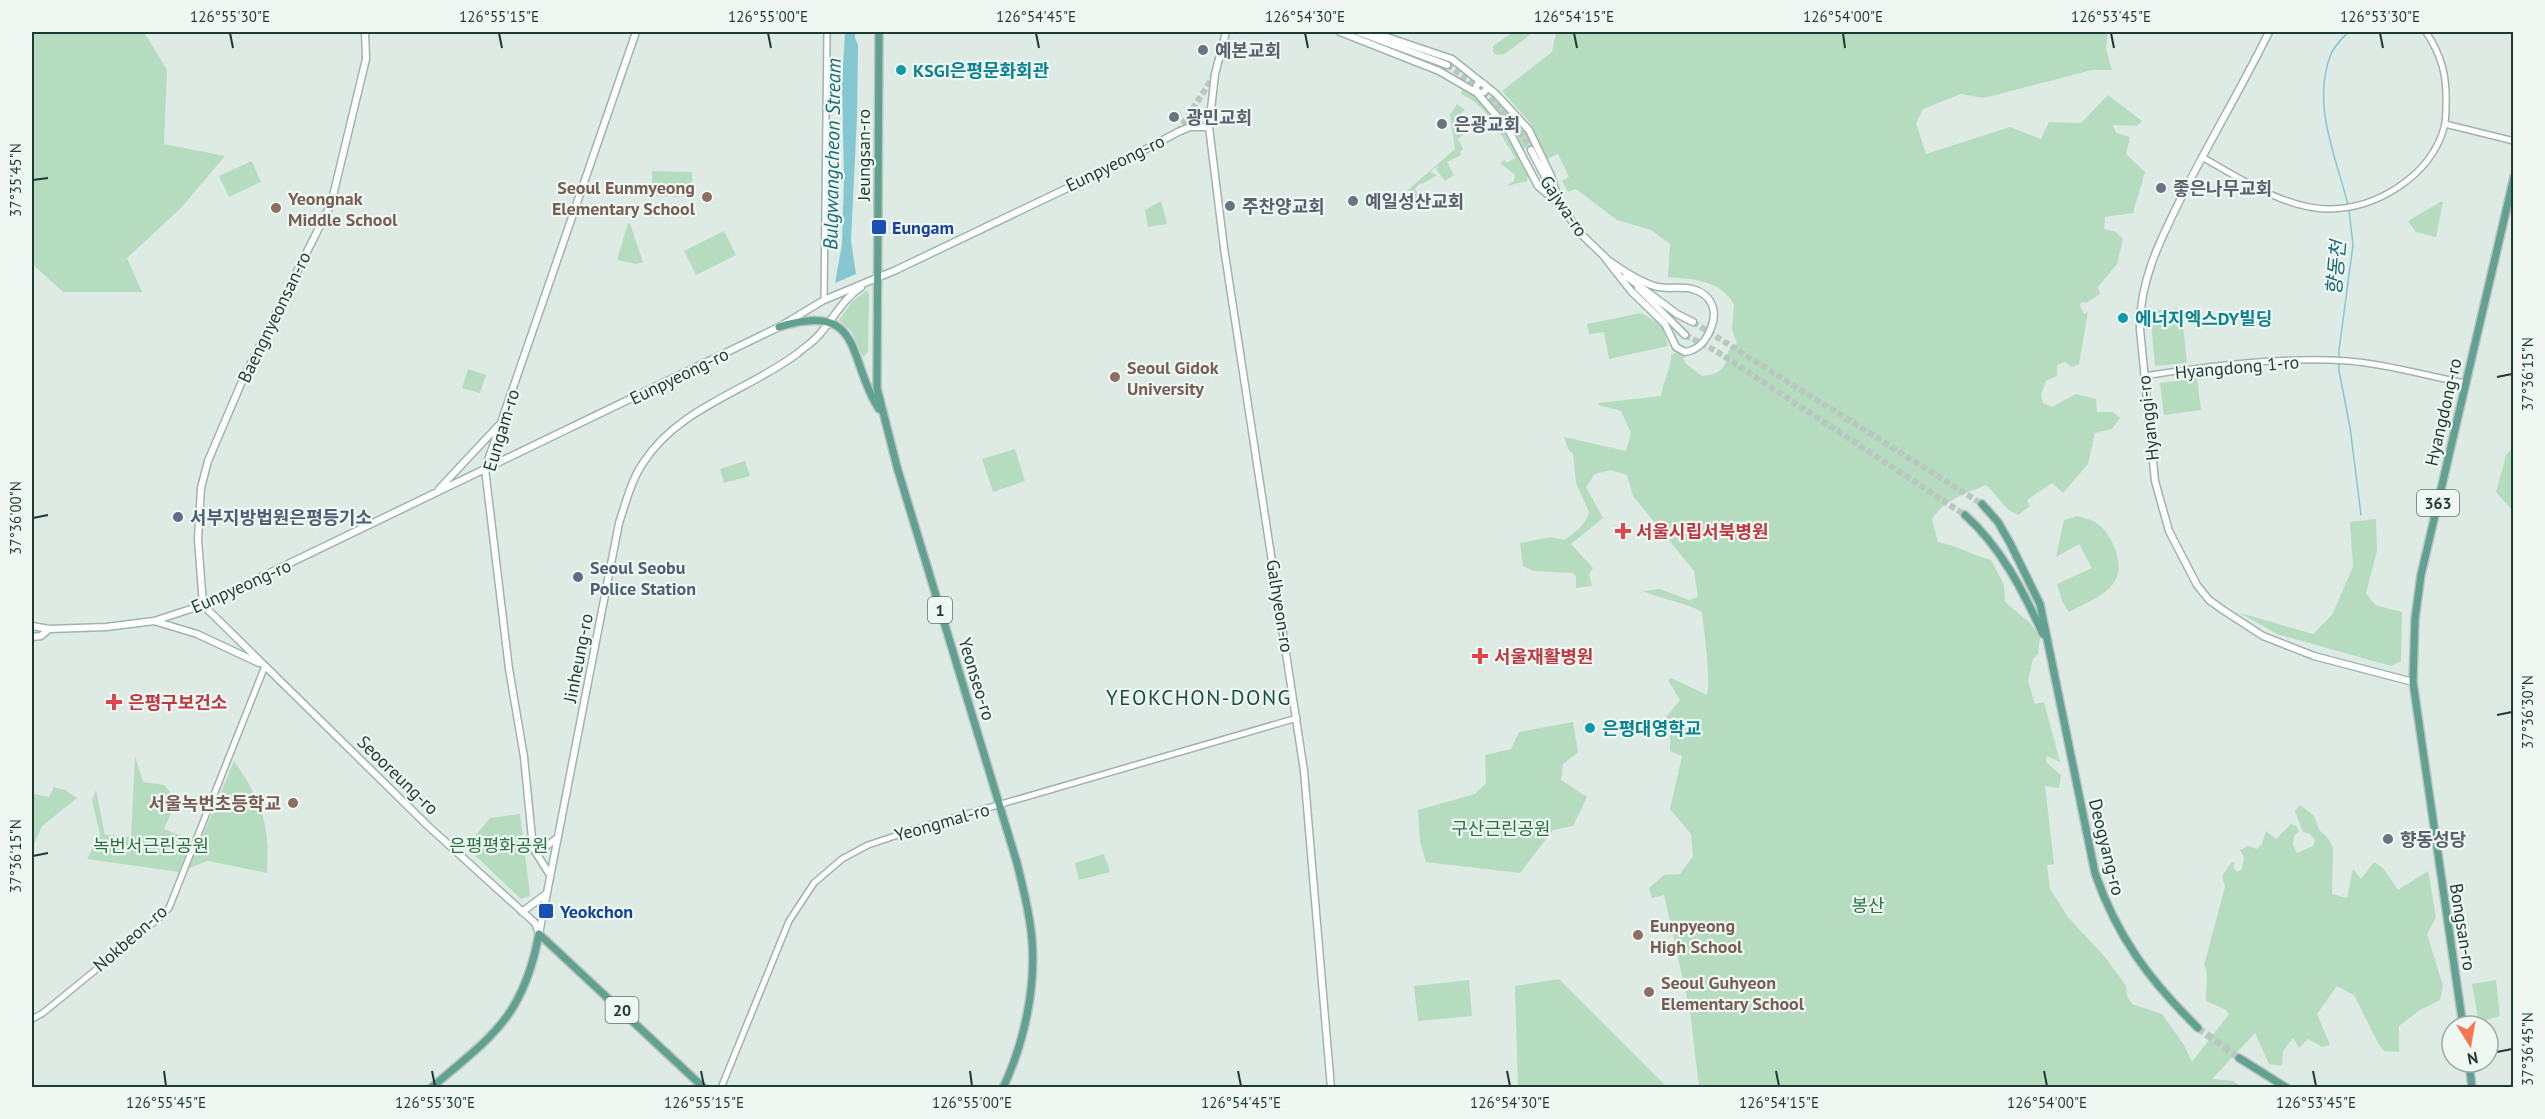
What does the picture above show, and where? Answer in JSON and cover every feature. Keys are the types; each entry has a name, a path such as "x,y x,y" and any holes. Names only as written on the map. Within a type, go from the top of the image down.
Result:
{"main road":[{"name":"Baengnyeonsan-ro","path":"203,605 198,538 201,488 207,462 243,380 331,204 366,59 365,32"},
{"name":"Eungam-ro","path":"550,875 532,844 524,757 509,669 485,469 636,32"},
{"name":"Jeungsan-ro","path":"879,32 879,278"},
{"path":"1209,127 1215,74 1226,32"},
{"path":"1340,32 1439,71 1477,93 1508,129 1538,186 1560,205"},
{"path":"1358,32 1447,65"},
{"path":"1372,32 1452,59 1496,94 1530,130 1551,176 1560,205"},
{"name":"Hyanggi-ro","path":"2270,32 2158,243 2148,271 2139,312 2155,482 2163,513 2180,555 2197,585 2209,600 2263,636 2314,656 2413,682"},
{"path":"1451,78 1463,81 1467,78 1468,73 1461,66"},
{"path":"1477,93 1478,85 1485,84"},
{"path":"1488,105 1488,96 1496,94"},
{"name":"Eunpyeong-ro","path":"32,626 49,630 106,627 154,621 203,605 779,327 824,300 879,278 1124,161 1178,132 1190,127 1209,127"},
{"name":"Galhyeon-ro","path":"1209,127 1225,255 1304,771 1331,1088"},
{"name":"Gajwa-ro","path":"1530,150 1560,205 1581,234 1631,281 1677,314 1693,322"},
{"name":"Hyangdong-ro","path":"2433,833 2413,682 2416,611 2421,575 2514,177"},
{"path":"1605,258 1629,275 1657,287 1692,289 1703,294 1714,307 1716,314 1704,341 1695,350 1685,352 1676,347 1665,324 1631,291 1605,258"},
{"name":"Jinheung-ro","path":"431,1088 490,1038 514,1008 525,987 539,934 619,523 630,487 639,470 663,438 698,411 784,362 817,338 850,296 879,278"},
{"name":"Yeonseo-ro","path":"879,278 877,388 882,414 1028,908 1032,952 1028,1007 1012,1068 1003,1088"},
{"name":"Gajwa-ro","path":"1631,281 1685,335"},
{"path":"779,327 811,320 829,323 852,342 869,394 882,414"},
{"path":"435,493 500,423"},
{"name":"Deogyang-ro","path":"1982,504 1998,522 2035,590 2040,604 2095,873 2106,905 2123,938 2146,972 2168,998 2199,1028"},
{"name":"Deogyang-ro","path":"1965,515 1980,528 2011,571 2048,644"},
{"name":"Seooreung-ro","path":"203,605 425,823 535,923 539,934 704,1088"},
{"path":"154,621 197,634 265,666"},
{"name":"Eunpyeong-ro","path":"32,637 41,636 49,630"},
{"name":"Bongsan-ro","path":"2433,833 2461,1014"},
{"path":"532,844 548,845 558,838"},
{"path":"522,912 546,894"},
{"path":"2239,1058 2287,1088"}],"street":[{"path":"824,300 827,32"},
{"path":"2202,157 2297,205 2337,208 2359,204 2394,191 2414,174 2437,146 2445,124 2445,74 2437,49 2426,32"},
{"path":"2445,124 2514,141"},
{"name":"Hyangdong 1-ro","path":"2144,376 2231,366 2330,360 2375,364 2465,383"},
{"name":"Nokbeon-ro","path":"32,1019 43,1013 169,908 265,666"},
{"name":"Yeongmal-ro","path":"721,1088 789,921 814,883 842,859 868,845 1297,718"}],"green space":[{"path":"32,32 144,32 167,70 164,144 225,156 181,208 127,258 142,292 63,292 32,264"},
{"path":"1513,32 1531,32 1531,34 1505,54 1496,55 1493,52 1493,46"},
{"name":"봉산","path":"1556,32 2108,32 2106,49 2112,70 2092,70 1984,98 1961,94 1923,109 1916,123 1926,154 2010,127 2041,139 2049,122 2081,123 2108,95 2142,121 2137,126 2113,125 2116,133 2130,137 2126,154 2145,172 2133,213 2105,217 2104,229 2116,232 2123,239 2117,264 2098,287 2100,294 2086,303 2081,302 2080,306 2084,314 2088,312 2079,364 2072,367 2065,362 2057,365 2057,376 2046,381 2041,395 2043,403 2052,407 2076,394 2096,399 2097,412 2113,412 2120,418 2112,429 2095,433 2088,464 2063,493 2052,483 2027,500 2030,506 2018,515 2008,509 1986,485 1956,498 1937,512 1932,519 1938,542 1991,560 2004,585 2005,602 2030,623 2040,637 2038,654 2033,659 2028,681 2035,704 2044,702 2060,762 2047,756 2046,762 2061,775 2059,788 2045,786 2054,864 2047,865 2050,889 2068,917 2105,957 2126,986 2127,996 2132,1004 2162,1014 2184,1045 2192,1062 2229,1014 2226,1010 2206,1001 2207,977 2204,965 2225,887 2222,876 2232,862 2235,863 2233,867 2237,872 2242,869 2244,858 2240,850 2248,846 2257,849 2262,844 2266,831 2276,839 2291,824 2296,826 2299,832 2294,836 2293,845 2297,853 2313,846 2315,840 2310,834 2303,832 2295,811 2300,805 2314,816 2320,831 2333,847 2332,894 2347,898 2353,869 2361,879 2374,862 2383,868 2398,890 2428,871 2436,917 2427,934 2443,986 2440,1000 2420,1010 2399,1026 2399,1052 2384,1051 2354,995 2337,986 2317,1014 2330,1045 2322,1047 2308,1039 2299,1048 2293,1038 2283,1051 2282,1066 2269,1064 2255,1033 2212,1079 2233,1081 2242,1087 1699,1087 1690,1011 1664,895 1652,898 1649,888 1664,875 1680,874 1693,856 1691,834 1670,809 1682,756 1670,751 1670,726 1663,721 1680,700 1668,680 1671,678 1707,695 1706,642 1702,612 1643,591 1660,589 1689,600 1698,597 1694,571 1633,496 1627,475 1611,470 1595,474 1586,487 1603,518 1571,544 1593,568 1589,574 1592,586 1576,588 1576,576 1573,573 1533,571 1523,566 1520,543 1551,537 1564,540 1580,528 1588,516 1589,512 1576,483 1573,454 1568,449 1564,437 1626,451 1631,433 1621,411 1598,403 1661,396 1671,355 1677,352 1682,353 1685,363 1702,376 1721,370 1726,362 1728,351 1737,343 1732,330 1734,304 1714,285 1696,280 1668,277 1670,244 1651,230 1617,220 1576,189 1568,192 1562,181 1569,177 1558,154 1547,159 1531,124 1502,91 1552,52"},
{"path":"1463,89 1484,105 1500,124 1526,168 1527,181 1507,186 1514,181 1515,175 1500,163 1505,160 1507,163 1515,158 1486,113 1461,94"},
{"path":"1494,96 1524,125 1533,144 1522,150 1509,126 1488,102 1490,97"},
{"path":"1457,104 1465,110 1457,117 1458,125 1464,134 1458,139 1463,149 1460,152 1461,155 1447,162 1454,175 1445,181 1436,169 1439,165 1430,172 1437,175 1420,183 1415,189 1420,197 1428,198 1417,201 1408,190 1455,149 1450,115"},
{"path":"252,161 261,182 229,197 219,176"},
{"path":"652,171 692,172 692,197 652,196"},
{"path":"1161,201 1167,224 1148,227 1145,210"},
{"path":"2443,202 2436,237 2416,232 2408,221"},
{"path":"628,223 643,262 636,264 617,260"},
{"path":"724,231 736,255 696,275 684,251"},
{"path":"867,290 869,294 868,352 863,357 852,332 839,320 852,302"},
{"path":"2181,308 2187,363 2155,366 2151,321 2154,310"},
{"path":"1641,313 1662,325 1668,346 1609,359 1604,332 1589,334 1587,324"},
{"path":"468,369 486,375 480,393 462,388"},
{"path":"2197,378 2201,410 2164,415 2160,383"},
{"path":"2513,447 2513,511 2496,492 2506,455"},
{"path":"1015,449 1025,481 993,492 982,459"},
{"path":"745,461 750,476 724,483 720,469"},
{"path":"2077,516 2095,522 2107,534 2116,550 2118,569 2117,577 2109,589 2069,612 2062,601 2057,584 2092,568 2079,544 2056,557 2064,520"},
{"path":"2376,519 2377,551 2366,593 2375,605 2402,612 2401,661 2391,666 2277,634 2240,613 2313,634 2332,615 2353,567 2350,522"},
{"name":"구산근린공원","path":"1573,722 1578,752 1563,764 1561,780 1587,797 1573,826 1553,830 1520,873 1426,862 1420,842 1418,810 1475,794 1486,783 1485,755 1511,749 1519,732"},
{"name":"녹번서근린공원","path":"135,756 143,782 164,785 177,800 164,829 191,840 179,872 87,859 100,835 92,800 96,790 105,835 131,837"},
{"path":"234,761 258,801 262,814 267,840 267,873 208,861 189,868"},
{"path":"54,787 65,790 77,798 42,826 32,849 34,794 49,797"},
{"name":"은평평화공원","path":"520,814 530,896 521,899 466,847 490,818"},
{"path":"1104,854 1110,872 1079,880 1075,863"},
{"path":"1559,979 1667,1087 1518,1087 1515,986"},
{"path":"1469,980 1472,1016 1418,1021 1414,986"},
{"path":"2496,980 2500,1014 2478,1014 2472,984"}],"water":[{"name":"Bulgwangcheon Stream","path":"845,32 855,32 858,45 851,241 856,274 835,283 842,244 844,179 842,83"}],"waterway":[{"name":"향동천","path":"2348,32 2336,45 2325,73 2324,111 2348,205"},
{"name":"향동천","path":"2349,210 2353,245 2339,350 2339,371 2350,427 2361,515"}],"tunnel":[{"path":"1447,65 1505,112 1531,150"},
{"path":"1178,132 1215,74"},
{"path":"1693,322 1982,504"},
{"path":"1685,335 1716,351 1965,515"},
{"path":"2198,1028 2239,1058"}],"place":[{"name":"예본교회","path":"1203,50"},
{"name":"KSGI은평문화회관","path":"901,70"},
{"name":"광민교회","path":"1174,117"},
{"name":"은광교회","path":"1442,124"},
{"name":"좋은나무교회","path":"2161,188"},
{"name":"Seoul Eunmyeong Elementary School","path":"707,197"},
{"name":"예일성산교회","path":"1353,201"},
{"name":"주찬양교회","path":"1230,206"},
{"name":"Yeongnak Middle School","path":"276,208"},
{"name":"Eungam","path":"879,227"},
{"name":"에너지엑스DY빌딩","path":"2123,318"},
{"name":"Seoul Gidok University","path":"1115,377"},
{"name":"서부지방법원은평등기소","path":"178,517"},
{"name":"서울시립서북병원","path":"1623,531"},
{"name":"Seoul Seobu Police Station","path":"578,577"},
{"name":"서울재활병원","path":"1480,656"},
{"name":"은평구보건소","path":"114,702"},
{"name":"은평대영학교","path":"1590,728"},
{"name":"서울녹번초등학교","path":"293,803"},
{"name":"향동성당","path":"2388,839"},
{"name":"Yeokchon","path":"546,911"},
{"name":"Eunpyeong High School","path":"1638,935"},
{"name":"Seoul Guhyeon Elementary School","path":"1649,992"}],"district":[{"name":"YEOKCHON-DONG","path":"1199,697"}]}
